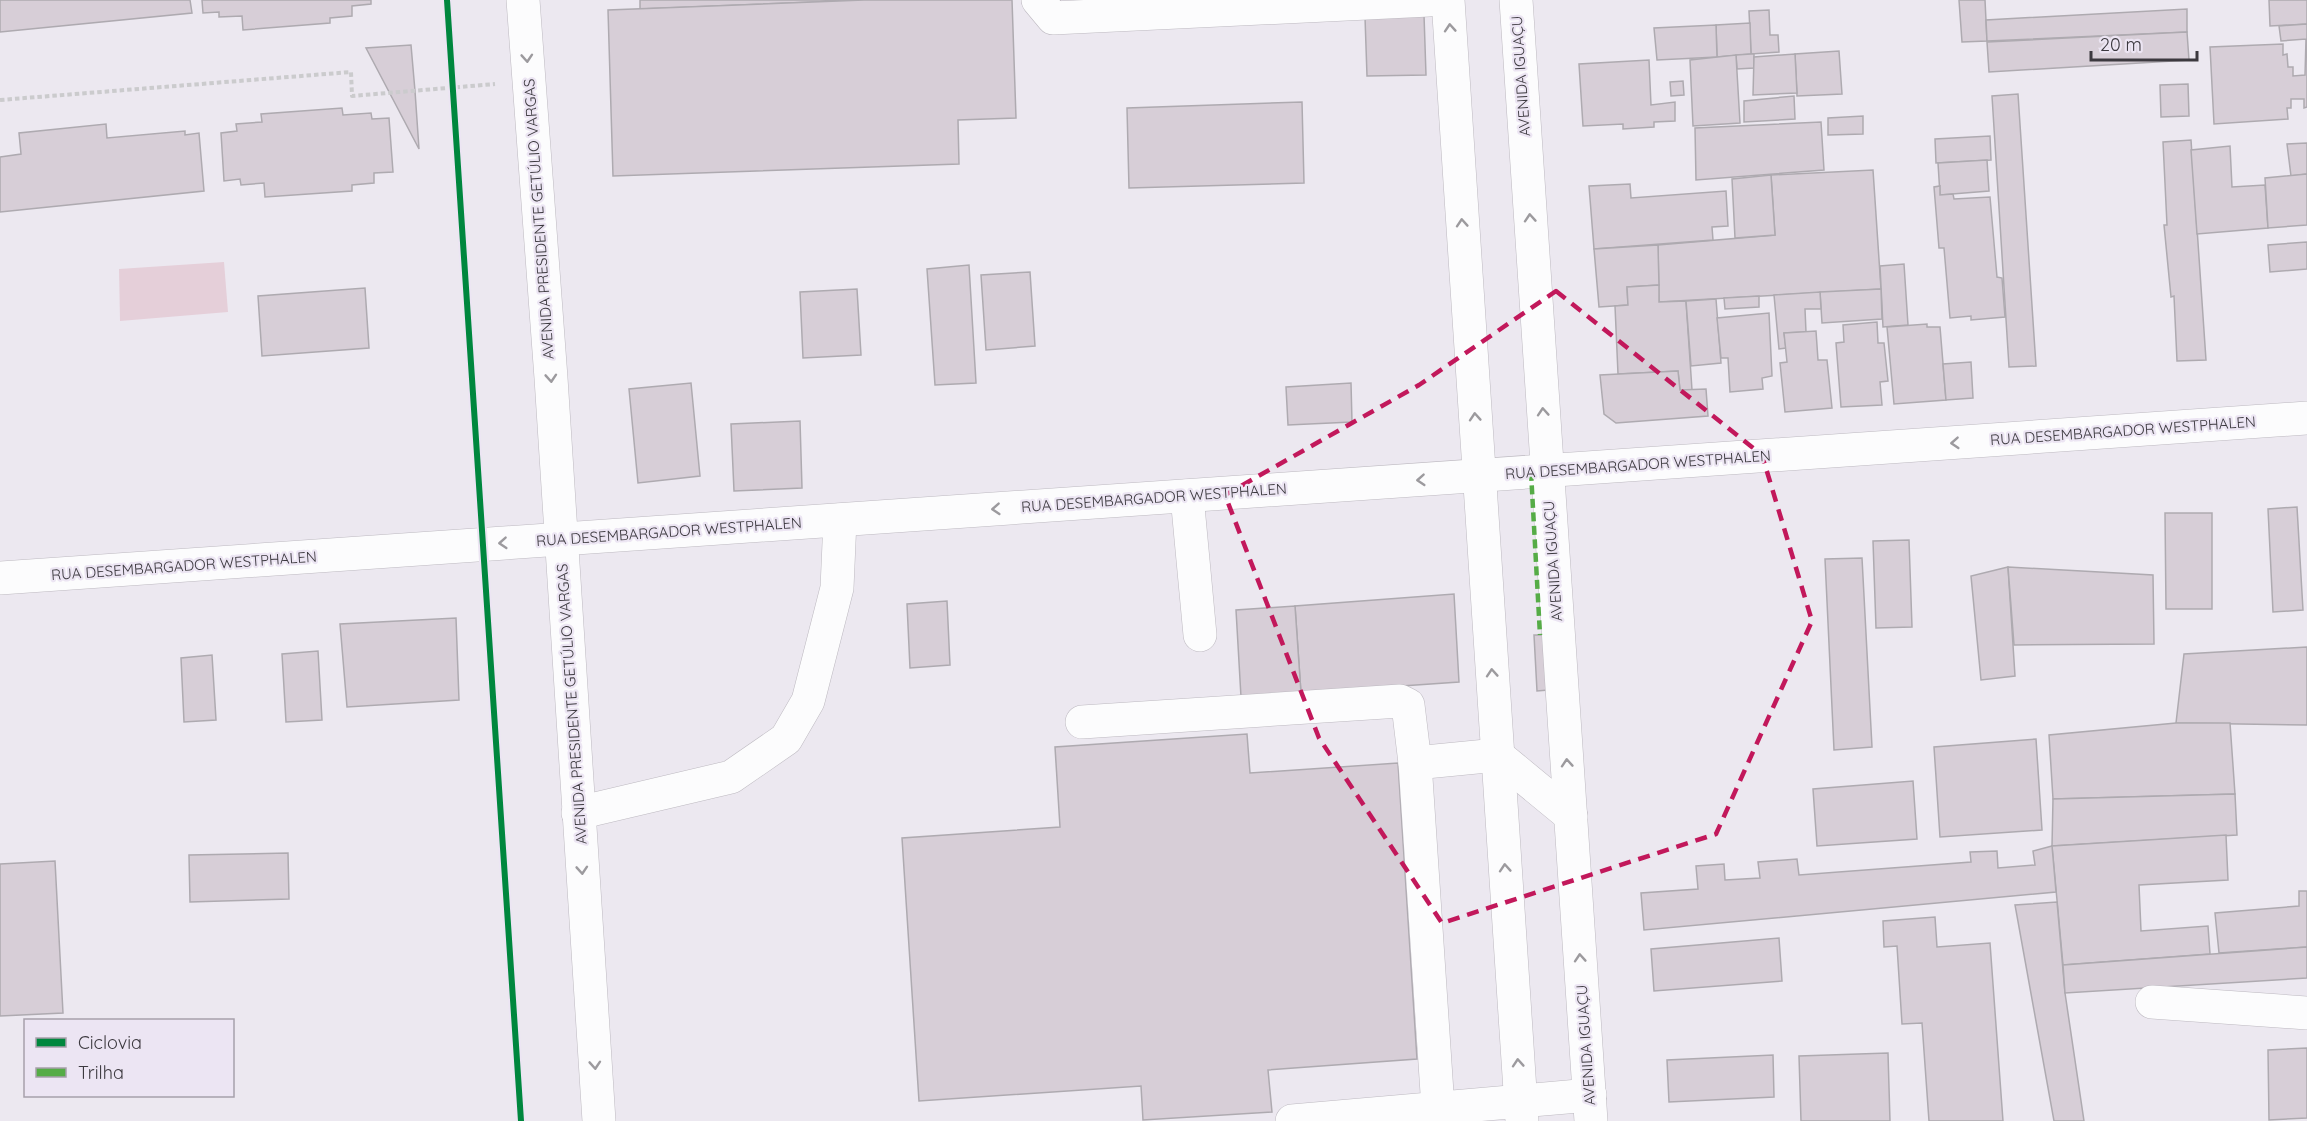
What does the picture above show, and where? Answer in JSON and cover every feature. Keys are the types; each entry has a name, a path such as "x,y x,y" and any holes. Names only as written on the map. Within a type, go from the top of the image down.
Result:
{"main road":[{"name":"AVENIDA PRESIDENTE GETÚLIO VARGAS","path":"523,0 599,1121"},
{"path":"1046,9 1429,0"},
{"path":"1448,0 1521,1110"},
{"name":"AVENIDA IGUAÇU","path":"1516,0 1590,1108"},
{"name":"RUA DESEMBARGADOR WESTPHALEN","path":"0,578 2307,418"},
{"path":"1187,496 1200,635"},
{"path":"578,813 731,777 786,739 808,701 837,588 840,520"},
{"path":"1082,722 1400,701 1408,705 1415,763 1438,1108"},
{"path":"1415,763 1497,756 1571,816"},
{"path":"2152,1002 2307,1013"},
{"path":"1292,1121 1438,1108 1521,1110 1590,1108"}],"path":[{"path":"0,100 351,72 352,96 528,81"},
{"path":"452,77 454,99"}],"highlighted area":[{"path":"1556,291 1762,455 1812,621 1716,834 1442,923 1319,738 1225,495 1419,385"}],"shaded area":[{"path":"224,262 228,312 120,321 119,269"}],"building":[{"path":"0,0 190,0 192,13 0,32"},
{"path":"202,0 371,0 371,4 352,6 352,16 330,18 330,23 243,30 242,16 219,17 219,12 203,13"},
{"path":"640,0 864,0 640,9"},
{"path":"864,0 1012,0 1016,118 958,120 959,164 613,176 608,10"},
{"path":"1959,0 1985,0 1987,41 1962,42"},
{"path":"2269,0 2307,0 2307,24 2270,26"},
{"path":"2187,9 2187,32 1987,41 1986,20"},
{"path":"1769,10 1770,35 1778,35 1779,52 1751,54 1749,11"},
{"path":"1424,15 1426,75 1367,76 1365,17"},
{"path":"1750,23 1751,54 1717,57 1716,25"},
{"path":"2307,24 2307,107 2304,108 2304,99 2291,99 2291,108 2287,108 2288,119 2214,124 2210,47 2283,44 2283,55 2287,54 2288,67 2293,67 2293,76 2305,75 2306,39 2281,41 2279,26"},
{"path":"1716,25 1717,57 1657,60 1654,28"},
{"path":"2187,32 2189,60 1989,72 1987,42"},
{"path":"411,45 415,91 419,149 366,48"},
{"path":"1839,51 1842,94 1797,96 1795,54"},
{"path":"1754,54 1754,68 1737,69 1736,55"},
{"path":"1795,54 1797,93 1753,95 1754,57"},
{"path":"1736,55 1740,123 1693,126 1690,60"},
{"path":"1649,60 1651,105 1675,102 1675,121 1654,122 1654,127 1623,129 1623,124 1583,126 1579,64"},
{"path":"1683,81 1684,95 1671,96 1670,82"},
{"path":"2188,84 2189,116 2161,117 2160,85"},
{"path":"2018,94 2036,366 2009,367 1992,96"},
{"path":"1794,96 1795,119 1744,122 1744,101"},
{"path":"1302,102 1304,183 1129,188 1127,108"},
{"path":"342,108 343,115 371,113 372,119 389,118 393,172 374,173 374,183 352,185 352,191 265,197 264,183 241,185 240,179 224,181 221,133 237,131 236,124 262,122 261,114"},
{"path":"1863,116 1863,134 1828,135 1828,118"},
{"path":"1821,122 1824,170 1696,180 1695,128"},
{"path":"106,124 107,138 185,131 185,135 199,133 204,191 0,212 0,157 21,154 19,133"},
{"path":"1990,136 1991,160 1936,163 1935,139"},
{"path":"2191,140 2206,360 2177,361 2174,296 2171,297 2164,225 2167,225 2163,142"},
{"path":"2307,143 2307,174 2291,176 2287,144"},
{"path":"2230,146 2232,187 2265,185 2268,228 2197,234 2191,150"},
{"path":"1987,160 1989,191 1940,195 1938,163"},
{"path":"1873,170 1881,289 1659,302 1658,245 1775,235 1771,175"},
{"path":"2307,174 2307,225 2268,228 2265,178"},
{"path":"1771,175 1775,235 1735,238 1732,179"},
{"path":"1630,184 1631,198 1726,191 1728,226 1712,227 1713,240 1594,249 1589,186"},
{"path":"1940,186 1940,195 1953,194 1954,199 1990,197 1997,277 2002,278 2005,317 1971,320 1971,316 1950,318 1944,248 1939,248 1934,187"},
{"path":"2307,242 2307,269 2270,272 2268,245"},
{"path":"1658,245 1659,285 1627,287 1628,305 1599,307 1594,249"},
{"path":"1904,264 1908,325 1883,327 1880,266"},
{"path":"969,265 976,383 935,385 927,269"},
{"path":"1030,272 1035,346 986,350 981,275"},
{"path":"1659,285 1659,302 1686,301 1692,390 1680,390 1678,371 1618,374 1615,306 1628,305 1627,287"},
{"path":"365,288 369,348 262,356 258,296"},
{"path":"857,289 861,355 803,358 800,292"},
{"path":"1881,289 1882,319 1822,323 1820,292"},
{"path":"1820,292 1821,309 1805,309 1806,332 1784,333 1786,348 1779,349 1774,295"},
{"path":"1759,296 1759,307 1725,309 1724,298"},
{"path":"1716,299 1721,363 1691,366 1686,301"},
{"path":"1769,313 1772,376 1762,378 1763,389 1730,392 1728,358 1721,358 1717,318"},
{"path":"1877,322 1878,343 1884,343 1888,381 1880,382 1882,405 1841,407 1836,343 1844,342 1843,325"},
{"path":"1927,324 1927,327 1940,327 1946,400 1894,404 1887,327"},
{"path":"1816,331 1818,360 1827,360 1832,408 1785,412 1780,363 1787,362 1784,333"},
{"path":"1971,362 1973,398 1946,400 1943,364"},
{"path":"1678,371 1680,390 1706,389 1708,416 1616,423 1604,414 1600,375"},
{"path":"691,383 700,476 638,483 629,389"},
{"path":"1351,383 1352,422 1288,425 1286,387"},
{"path":"800,421 802,488 734,491 731,424"},
{"path":"2297,507 2303,610 2273,612 2268,509"},
{"path":"2165,513 2212,513 2212,609 2166,609"},
{"path":"1909,540 1912,627 1876,628 1873,541"},
{"path":"1862,558 1872,747 1834,750 1825,559"},
{"path":"2008,567 2015,676 1981,680 1971,576"},
{"path":"2008,567 2153,575 2154,644 2014,645"},
{"path":"1454,594 1459,682 1301,693 1295,606"},
{"path":"947,601 950,665 910,668 907,604"},
{"path":"1295,606 1301,693 1241,697 1236,610"},
{"path":"456,618 459,700 347,707 340,624"},
{"path":"1534,635 1545,635 1548,690 1537,691"},
{"path":"2307,647 2307,725 2176,723 2184,654"},
{"path":"318,651 322,720 286,722 282,654"},
{"path":"212,655 216,720 184,722 181,658"},
{"path":"2176,723 2230,723 2235,794 2053,799 2049,735"},
{"path":"1247,734 1250,773 1398,763 1417,1059 1268,1070 1272,1112 1143,1120 1141,1086 919,1101 902,838 1060,827 1055,747"},
{"path":"2036,739 2042,830 1940,837 1934,747"},
{"path":"1913,781 1917,839 1817,846 1813,789"},
{"path":"2235,794 2237,835 2052,846 2053,799"},
{"path":"2226,835 2228,880 2139,885 2141,931 2208,926 2210,954 2063,965 2052,846"},
{"path":"2052,846 2056,892 1644,930 1641,893 1698,889 1696,866 1724,864 1725,880 1760,878 1758,862 1797,859 1799,875 1971,862 1970,852 1997,851 1998,868 2035,865 2033,851"},
{"path":"288,853 289,899 190,902 189,855"},
{"path":"55,861 63,1013 0,1016 0,864"},
{"path":"2299,891 2307,891 2307,947 2219,953 2215,913 2299,906"},
{"path":"2057,902 2065,993 2084,1121 2054,1121 2015,905"},
{"path":"1935,917 1937,947 1990,943 2003,1121 1929,1121 1922,1023 1902,1024 1897,946 1884,947 1883,921"},
{"path":"1779,938 1782,981 1654,991 1651,949"},
{"path":"2307,947 2307,978 2065,993 2063,965"},
{"path":"2307,1048 2307,1118 2269,1120 2268,1050"},
{"path":"1888,1053 1890,1121 1801,1121 1799,1056"},
{"path":"1773,1055 1774,1097 1669,1102 1667,1060"}],"marked path":[{"path":"1531,472 1540,635"}],"cycle path":[{"path":"447,0 521,1121"}]}
